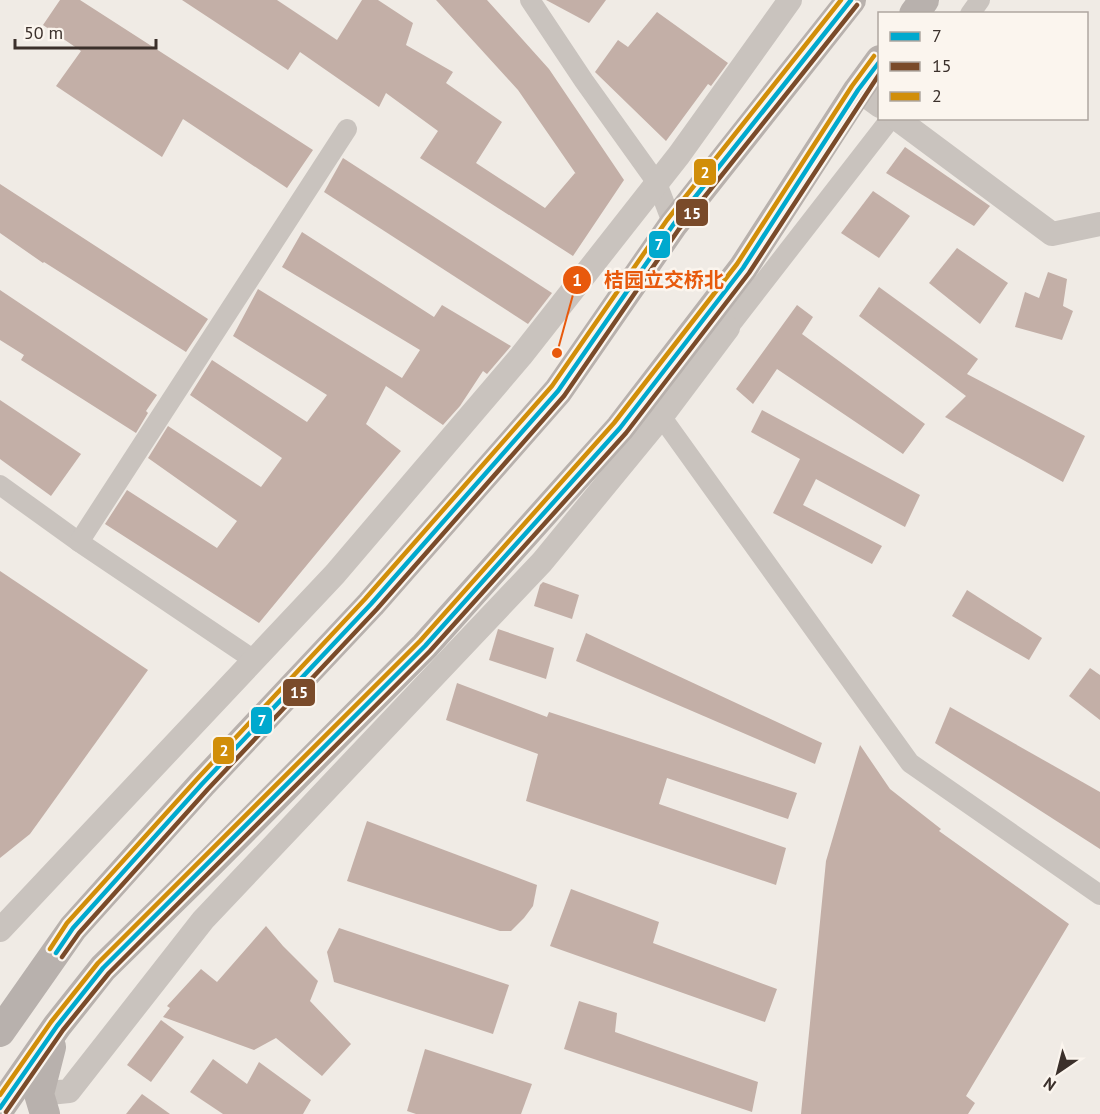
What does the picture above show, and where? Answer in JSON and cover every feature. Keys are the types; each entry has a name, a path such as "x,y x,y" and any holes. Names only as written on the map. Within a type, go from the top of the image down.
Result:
{"main road":[{"path":"0,1032 9,1010 73,928 202,784 371,604 558,392 673,225 851,0"},
{"path":"0,1108 57,1026 103,968 425,645 620,428 654,405 676,355 868,98 878,63"},
{"path":"42,1104 57,1026"}],"street":[{"path":"530,0 584,81 657,183 673,225"},
{"path":"0,930 335,574 513,365 657,183 790,0"},
{"path":"42,1104 69,1091 203,920 542,562 654,405 728,328 889,120"},
{"path":"899,120 1052,234 1100,224"},
{"path":"79,542 347,129"},
{"path":"676,355 728,328"},
{"path":"654,405 910,763 1100,895"},
{"path":"0,484 79,542 254,660"}],"building":[{"path":"60,0 80,0 313,150 287,188 183,119 162,157 56,86 81,51 43,25"},
{"path":"182,0 277,0 337,40 362,0 378,0 413,23 406,45 453,72 446,83 502,122 476,163 545,208 576,174 518,90 436,0 487,0 549,69 624,180 573,256 420,158 438,131 386,93 379,107 300,52 288,70"},
{"path":"546,0 606,0 589,23"},
{"path":"657,12 728,63 711,86 708,84 666,141 595,72 618,40 628,47"},
{"path":"905,147 990,206 974,226 886,173"},
{"path":"343,158 552,293 528,324 324,192"},
{"path":"0,184 208,319 186,352 43,263 0,233"},
{"path":"873,191 910,216 879,258 841,233"},
{"path":"302,232 434,317 442,305 511,346 487,374 483,371 460,406 443,425 386,386 366,424 401,451 259,623 105,524 127,490 217,548 237,521 148,458 168,426 261,487 282,458 190,395 212,360 307,422 327,395 233,336 258,289 402,378 420,350 282,267"},
{"path":"957,248 1008,283 980,324 929,283"},
{"path":"1048,272 1067,279 1063,306 1073,311 1062,340 1015,327 1025,292 1039,298"},
{"path":"879,287 978,359 967,374 1085,436 1063,482 945,417 966,396 859,316"},
{"path":"0,290 157,395 146,411 148,413 136,433 21,360 24,355 0,340"},
{"path":"797,305 813,317 802,334 925,424 903,454 777,369 753,404 736,389"},
{"path":"0,400 81,454 51,496 0,459"},
{"path":"762,410 920,495 905,527 816,479 803,505 882,546 872,564 773,513 800,459 751,432"},
{"path":"0,571 148,670 30,834 0,858"},
{"path":"543,582 579,595 572,619 534,606"},
{"path":"967,590 1042,638 1029,660 952,616"},
{"path":"498,629 554,648 546,679 489,660"},
{"path":"586,633 822,743 815,764 576,661"},
{"path":"1090,668 1100,675 1100,720 1069,696"},
{"path":"457,683 547,717 549,712 797,793 788,819 667,778 659,804 786,848 776,885 526,801 538,754 446,720"},
{"path":"950,707 1100,792 1100,849 935,743"},
{"path":"860,745 890,789 941,829 939,831 1069,924 966,1096 975,1103 968,1114 801,1114 826,861"},
{"path":"367,821 537,885 533,906 511,931 500,931 347,881"},
{"path":"571,889 659,922 653,943 777,989 765,1022 550,946"},
{"path":"266,926 318,981 310,1001 351,1044 322,1076 276,1038 254,1050 163,1017 170,1008 167,1006 201,969 217,982"},
{"path":"339,928 509,985 493,1034 334,982 327,952"},
{"path":"579,1001 617,1013 615,1032 758,1082 752,1112 564,1049"},
{"path":"161,1020 184,1037 151,1082 127,1065"},
{"path":"425,1049 532,1084 521,1114 416,1114 407,1111"},
{"path":"213,1059 247,1084 259,1062 311,1100 303,1114 223,1114 190,1092"},
{"path":"142,1094 170,1114 126,1114"}],"transit line":[{"name":"2","path":"50,949 67,923 365,599 552,386 667,220 841,0"},
{"name":"7","path":"56,953 73,928 202,784 371,604 558,391 673,225 851,0"},
{"name":"15","path":"62,957 79,933 208,789 377,609 564,396 679,229 857,5"},
{"name":"2","path":"0,1095 51,1022 98,963 420,641 614,423 737,264 852,86 874,56"},
{"name":"7","path":"0,1108 57,1026 103,968 425,646 620,428 743,268 858,90 878,64"},
{"name":"15","path":"6,1112 63,1030 109,973 430,651 626,433 749,273 878,76"}],"place":[{"name":"桔园立交桥北","path":"557,353"}]}
